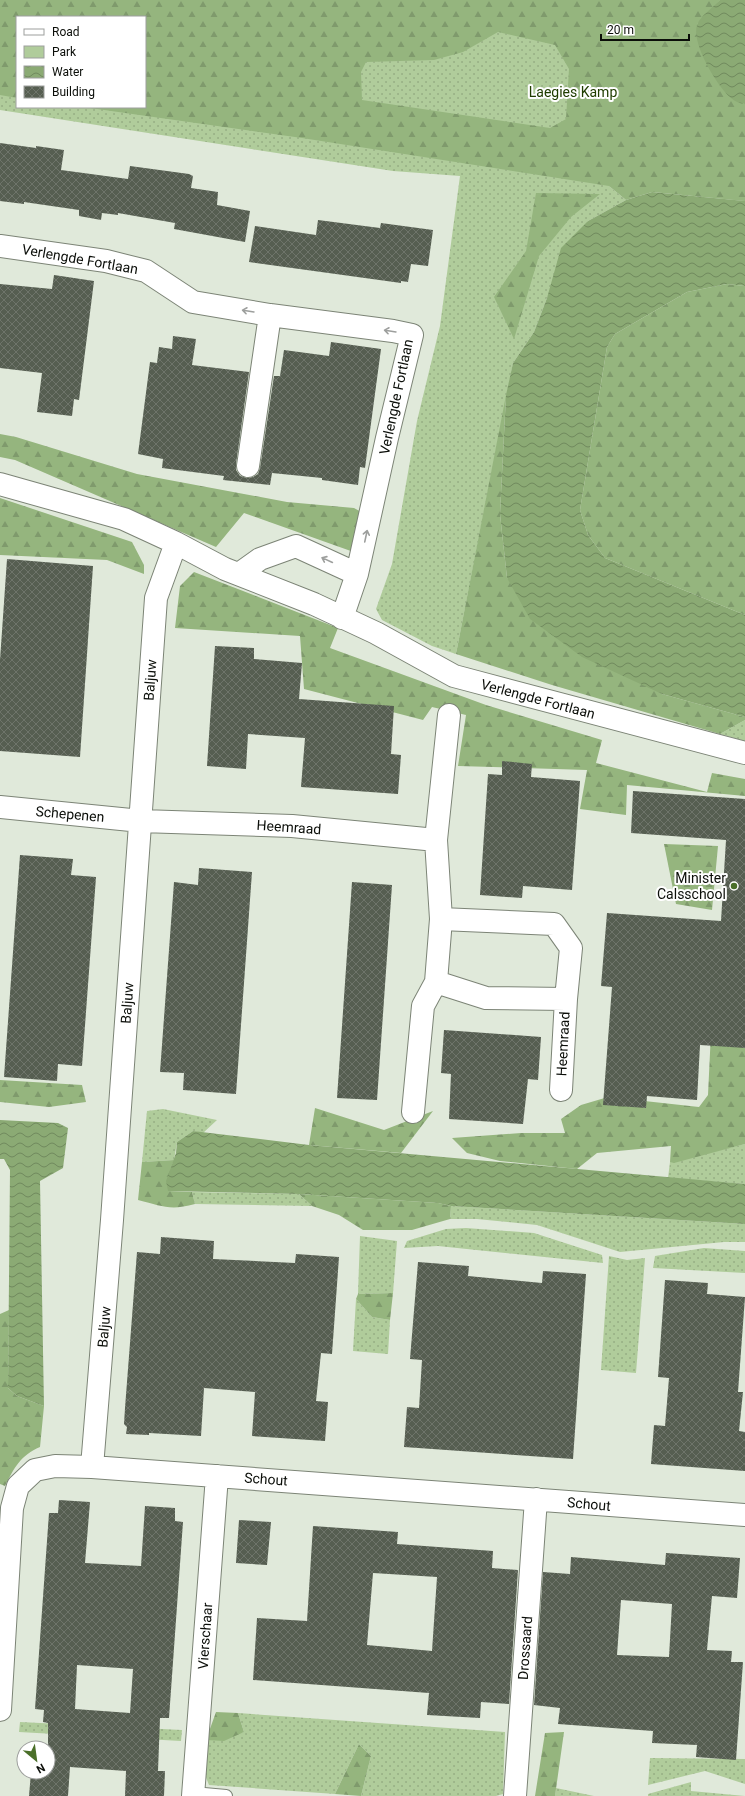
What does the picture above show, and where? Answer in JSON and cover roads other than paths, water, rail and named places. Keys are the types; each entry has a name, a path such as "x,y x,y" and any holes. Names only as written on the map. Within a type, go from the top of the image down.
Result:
{"street":[{"name":"Verlengde Fortlaan","path":"0,246 106,261 146,271 193,302 270,315 393,331 412,335 387,438 358,574 342,618"},
{"path":"248,466 270,315"},
{"name":"Verlengde Fortlaan","path":"0,484 124,519 176,543 225,569 314,604 376,634 454,676 745,753"},
{"name":"Baljuw","path":"92,1467 112,1220 119,1104 141,821 156,598 176,543"},
{"path":"238,574 260,559 296,546 358,574"},
{"path":"413,1112 423,1006 436,982 441,919 436,840 448,715"},
{"name":"Schepenen","path":"0,807 141,821"},
{"name":"Heemraad","path":"141,821 292,826 436,840"},
{"name":"Heemraad","path":"441,919 554,924 571,948 566,999 561,1090"},
{"name":"Heemraad","path":"436,982 486,998 566,999"},
{"name":"Schout","path":"0,1710 12,1508 18,1486 35,1470 55,1466 92,1467 745,1515"},
{"name":"Vierschaar","path":"193,1794 217,1476"},
{"name":"Drossaard","path":"515,1796 536,1499"}],"lane":[{"path":"193,1794 226,1796"}],"water":[{"path":"720,0 745,0 745,104 732,99 725,92 706,64 698,42 696,33 698,22"},
{"path":"652,192 745,201 745,286 727,284 687,292 615,334 607,347 580,510 588,535 605,558 745,615 745,717 662,694 582,657 530,619 507,578 500,514 506,395 513,363 534,332 547,298 561,248 588,221 626,200"},
{"path":"0,1120 58,1123 68,1128 63,1168 40,1181 44,1406 17,1396 8,1388 10,1170 4,1159 0,1159"},
{"path":"193,1131 309,1145 745,1184 745,1224 451,1206 438,1203 299,1194 168,1191 166,1181 176,1153 177,1142"}],"place":[{"name":"Minister Calsschool","path":"734,886"}],"park label":[{"name":"Laegies Kamp","path":"573,92"}]}
